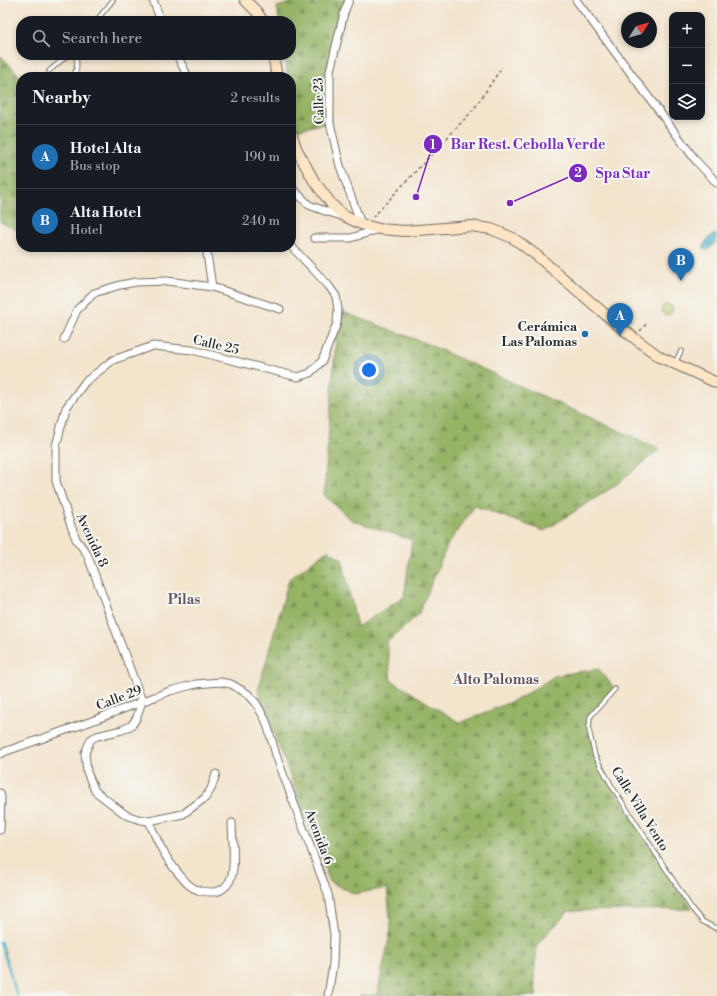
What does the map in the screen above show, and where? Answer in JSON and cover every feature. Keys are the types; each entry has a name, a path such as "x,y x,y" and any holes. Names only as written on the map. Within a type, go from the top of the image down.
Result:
{"main road":[{"path":"245,0 259,16"},
{"path":"274,60 276,72"},
{"path":"296,147 314,182 332,205 344,216 379,229 405,231 470,226 491,229 513,238 536,255 634,338 660,357 717,383"}],"street":[{"path":"153,0 159,16"},
{"name":"Calle 23","path":"349,0 344,12 330,71 330,123 340,166 363,224"},
{"path":"576,0 697,162 717,182"},
{"path":"180,60 186,72"},
{"path":"296,192 309,204 325,211 344,216"},
{"path":"314,238 351,238 379,229"},
{"name":"Calle 25","path":"66,408 85,382 113,360 153,346 192,350 298,377 310,374 322,361 337,323 338,310 336,296 328,285 296,251"},
{"path":"207,252 212,287"},
{"path":"64,339 77,310 94,293 136,282 167,281 212,287 280,309"},
{"name":"Avenida 8","path":"66,408 56,446 56,481 76,539 87,554 142,701"},
{"name":"Calle 29","path":"0,754 90,722 170,691 196,684 220,682 231,684 248,694"},
{"name":"Avenida 6","path":"248,694 256,703 266,721 277,758 328,894 334,935 333,964 328,996"},
{"path":"142,701 137,717 132,725 122,730 97,736 91,739 85,753 87,772 95,791 126,815 149,821 183,814 205,798 211,789 216,774"},
{"path":"0,793 0,830"},
{"path":"149,821 156,840 170,864 189,886 199,891 207,892 218,892 226,886 231,879 234,868 232,823"}],"lane":[{"path":"100,16 113,0"},
{"path":"49,71 62,60"},
{"path":"75,72 78,66 77,60"},
{"path":"674,363 681,352"},
{"name":"Calle Villa Vento","path":"615,689 590,717 589,730 595,756 613,788 692,909 702,922 717,929"}],"path":[{"path":"363,224 474,109 502,67"},
{"path":"645,326 648,322"}],"green space":[{"path":"299,0 349,0 330,71 330,123 298,129 296,120 296,72 287,72 285,60 296,60 296,16 278,16 277,7"},
{"path":"0,55 16,72 16,230 0,222"},
{"path":"665,305 669,305 671,306 671,314 665,315 662,312 662,308"},
{"path":"338,310 423,342 660,449 613,487 544,531 475,506 448,544 418,615 387,642 391,680 460,723 522,697 556,675 599,669 615,689 590,717 589,730 595,756 613,788 692,909 569,911 537,945 534,979 537,996 360,996 377,995 391,929 387,888 354,894 330,882 258,690 289,579 328,550 342,559 357,627 404,597 412,540 351,520 324,495"}],"water":[{"path":"716,234 714,244 706,251 703,248 706,241 709,237"}],"waterway":[{"path":"0,942 17,996"}],"place":[{"name":"Bar Rest. Cebolla Verde","path":"416,197"},
{"name":"Spa Star","path":"510,203"},
{"name":"Alta Hotel","path":"681,281"},
{"name":"Cerámica Las Palomas","path":"585,334"},
{"name":"Hotel Alta","path":"620,336"}],"district":[{"name":"Pilas","path":"184,600"},
{"name":"Alto Palomas","path":"496,680"}]}
